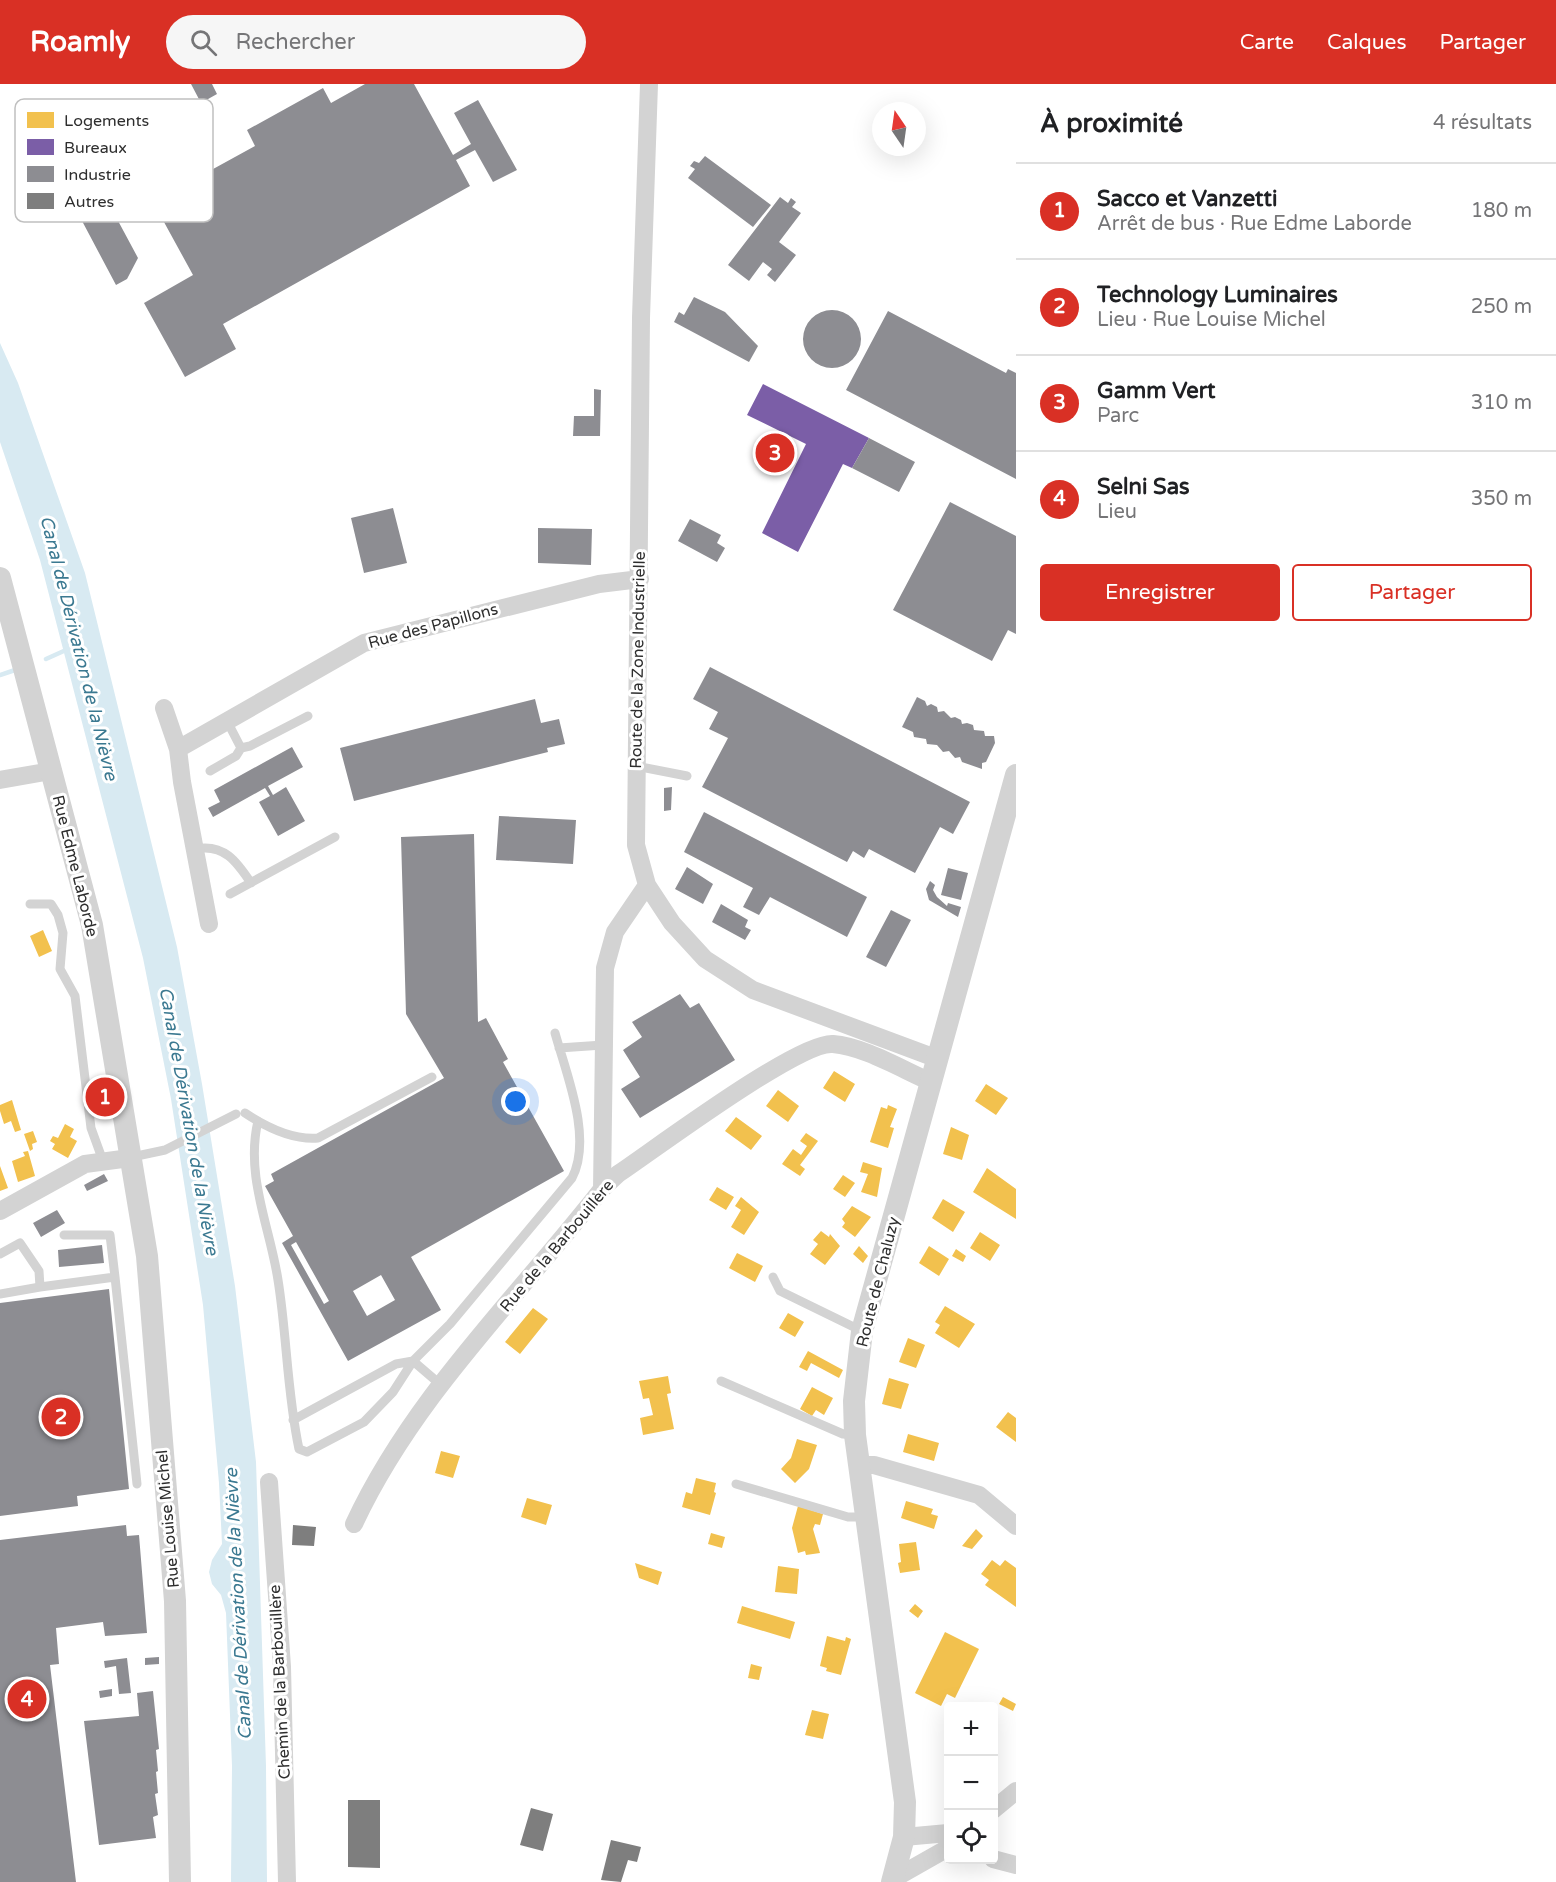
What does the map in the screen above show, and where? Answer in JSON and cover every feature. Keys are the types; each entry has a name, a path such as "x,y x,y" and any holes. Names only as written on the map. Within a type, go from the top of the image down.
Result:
{"street":[{"name":"Route de la Zone Industrielle","path":"649,84 641,318 640,579 636,766 636,845 647,885 672,923 705,959 753,990 938,1059"},
{"name":"Rue Edme Laborde","path":"0,578 92,925 130,1158"},
{"name":"Rue des Papillons","path":"178,748 347,652 377,638 598,584 640,579"},
{"path":"164,708 178,748 209,924"},
{"path":"0,780 51,771"},
{"name":"Route de Chaluzy","path":"894,1880 904,1837 905,1802 855,1435 854,1401 862,1331 1016,775"},
{"path":"602,1189 605,968 615,932 647,885"},
{"name":"Rue de la Barbouillère","path":"354,1524 372,1485 412,1422 602,1189 618,1174 749,1085 810,1048 832,1044 844,1046 931,1082"},
{"path":"0,1211 85,1164 130,1158"},
{"name":"Rue Louise Michel","path":"130,1158 147,1256 175,1600 180,1882"},
{"path":"859,1465 874,1465 967,1490 988,1501 1016,1526"},
{"name":"Chemin de la Barbouillère","path":"269,1482 282,1667 287,1882"},
{"path":"998,1806 1016,1791"},
{"path":"904,1837 944,1833"},
{"path":"894,1880 944,1850"},
{"path":"998,1860 1016,1865"}],"lane":[{"path":"210,771 236,756 241,748 308,716"},
{"path":"227,721 241,748"},
{"path":"636,766 687,776"},
{"path":"230,894 335,837"},
{"path":"195,849 209,848 226,852 251,883"},
{"path":"30,904 51,904 58,915 63,933 60,969 75,996 91,1128 103,1161"},
{"path":"258,1122 255,1135 256,1189 278,1280 293,1420 299,1449 307,1452 364,1422 393,1392 413,1361 458,1315 556,1199 577,1169 578,1116 555,1033"},
{"path":"559,1048 603,1045"},
{"path":"130,1158 165,1150 220,1121 241,1114 303,1138 318,1138 432,1077"},
{"path":"63,1235 110,1235 137,1484"},
{"path":"0,1254 20,1243 39,1271 40,1287"},
{"path":"0,1294 115,1277"},
{"path":"773,1277 780,1291 862,1331"},
{"path":"413,1361 441,1385"},
{"path":"293,1420 390,1367 413,1361"},
{"path":"721,1381 843,1434 855,1435"},
{"path":"736,1484 849,1517 866,1517"}],"water":[{"name":"Canal de Dérivation de la Nièvre","path":"0,343 18,383 85,573 177,947 202,1084 235,1286 256,1462 266,1766 267,1882 231,1882 232,1766 226,1613 221,1595 212,1584 209,1572 212,1560 222,1544 219,1483 203,1305 171,1099 143,958 40,560 0,442"}],"building: Logements":[{"path":"43,930 52,951 39,957 30,936"},
{"path":"834,1071 855,1084 845,1102 823,1088"},
{"path":"986,1084 1008,1098 996,1115 975,1101"},
{"path":"778,1090 799,1106 788,1122 766,1106"},
{"path":"12,1100 21,1130 15,1132 11,1121 4,1124 0,1111 0,1105"},
{"path":"888,1105 897,1109 890,1127 894,1128 888,1148 870,1142 881,1107 887,1109"},
{"path":"736,1117 762,1136 751,1150 725,1131"},
{"path":"65,1124 74,1129 70,1137 77,1141 68,1158 52,1149 55,1144 50,1141 53,1136 58,1138"},
{"path":"951,1127 969,1135 962,1160 943,1154"},
{"path":"33,1131 37,1142 32,1144 33,1149 30,1151 24,1134"},
{"path":"806,1133 818,1141 800,1165 805,1169 800,1176 782,1164 793,1149 801,1155 807,1146 800,1141"},
{"path":"28,1151 35,1176 18,1182 12,1161 25,1156 23,1152"},
{"path":"863,1162 882,1168 877,1197 861,1192 868,1174 860,1172"},
{"path":"0,1166 8,1188 0,1191"},
{"path":"987,1168 1016,1189 1016,1219 973,1192"},
{"path":"843,1175 855,1183 845,1197 833,1189"},
{"path":"717,1187 734,1197 726,1210 709,1200"},
{"path":"741,1197 759,1212 744,1235 731,1227 741,1210 735,1206"},
{"path":"943,1199 965,1212 953,1232 932,1218"},
{"path":"852,1206 871,1217 855,1237 842,1227 845,1223 842,1219"},
{"path":"821,1231 829,1237 830,1234 840,1246 825,1265 810,1254 818,1244 813,1240"},
{"path":"980,1232 1000,1245 990,1261 970,1248"},
{"path":"859,1246 868,1256 863,1263 853,1254"},
{"path":"929,1246 949,1259 939,1276 919,1263"},
{"path":"956,1249 966,1256 963,1262 952,1256"},
{"path":"737,1253 763,1266 755,1282 729,1268"},
{"path":"945,1306 975,1324 959,1348 935,1333 940,1325 935,1322"},
{"path":"533,1308 548,1319 520,1354 505,1342"},
{"path":"788,1313 804,1322 795,1337 779,1328"},
{"path":"908,1338 925,1345 916,1368 899,1362"},
{"path":"808,1351 843,1370 839,1378 811,1363 807,1371 799,1367"},
{"path":"668,1376 671,1393 667,1394 674,1429 643,1435 640,1418 653,1415 649,1398 643,1399 639,1381"},
{"path":"889,1378 909,1384 901,1409 882,1404"},
{"path":"812,1387 833,1398 824,1415 816,1410 812,1416 800,1409"},
{"path":"1008,1412 1016,1418 1016,1442 996,1427"},
{"path":"908,1434 939,1443 934,1461 903,1452"},
{"path":"797,1439 817,1445 809,1469 795,1483 781,1469 791,1458"},
{"path":"441,1451 460,1456 453,1478 435,1473"},
{"path":"696,1478 716,1483 714,1492 716,1493 710,1515 682,1507 686,1492 692,1494"},
{"path":"527,1498 552,1505 546,1525 521,1517"},
{"path":"906,1501 933,1509 931,1514 938,1516 934,1529 901,1518"},
{"path":"798,1506 823,1514 820,1525 815,1524 813,1529 820,1553 806,1555 805,1551 798,1553 792,1528"},
{"path":"976,1529 983,1536 972,1549 962,1546"},
{"path":"711,1533 725,1537 722,1548 708,1544"},
{"path":"916,1542 920,1570 900,1573 899,1544"},
{"path":"992,1560 1000,1566 1005,1560 1016,1568 1016,1607 985,1585 989,1580 981,1574"},
{"path":"635,1563 662,1572 658,1585 639,1578"},
{"path":"778,1566 799,1569 797,1594 775,1592"},
{"path":"915,1604 923,1611 918,1618 909,1611"},
{"path":"742,1606 795,1622 790,1639 737,1623"},
{"path":"945,1632 979,1649 955,1698 947,1694 941,1706 915,1693"},
{"path":"827,1636 845,1641 846,1637 851,1639 841,1675 826,1671 827,1668 820,1666"},
{"path":"751,1664 762,1667 759,1680 748,1678"},
{"path":"1003,1697 1016,1704 1013,1711 999,1704"},
{"path":"812,1710 829,1714 823,1739 805,1735"}],"building: Bureaux":[{"path":"763,384 869,438 852,468 843,464 798,552 762,533 806,444 747,415"}],"building: Industrie":[{"path":"191,84 212,84 217,94 208,99 199,99"},
{"path":"365,84 414,84 453,155 471,144 454,113 478,100 517,170 493,182 475,150 456,160 470,186 223,324 236,349 185,377 144,303 193,275 164,222 213,222 213,169 255,146 247,130 323,88 331,103"},
{"path":"705,156 771,205 753,227 688,178 695,169 690,166 694,161 699,163"},
{"path":"780,197 788,203 791,198 796,202 792,207 801,213 779,242 796,255 775,282 767,275 772,269 763,262 749,281 728,265"},
{"path":"83,222 119,222 138,258 127,279 116,285"},
{"path":"694,297 725,312 758,346 749,362 674,322 679,312 684,315"},
{"path":"832,310 848,315 856,323 861,339 856,355 848,363 832,368 816,363 808,355 803,339 808,323 816,315"},
{"path":"888,311 1006,373 1008,369 1016,373 1016,479 846,390"},
{"path":"594,389 601,390 600,436 573,436 574,416 594,416"},
{"path":"869,438 915,462 899,492 852,468"},
{"path":"950,502 1016,536 1016,634 1008,630 992,661 893,610"},
{"path":"393,508 407,563 364,573 351,518"},
{"path":"690,519 721,535 717,543 725,548 717,562 678,541"},
{"path":"538,528 592,529 591,565 538,563"},
{"path":"710,667 970,802 953,834 940,827 915,873 869,849 864,858 853,851 847,862 702,787 728,738 709,729 718,712 693,699"},
{"path":"917,697 925,701 927,706 931,704 937,707 938,712 944,711 951,718 961,720 962,724 973,725 974,730 984,731 985,736 994,736 995,743 986,762 982,763 982,769 962,762 960,757 955,758 949,751 943,752 937,745 927,744 926,739 914,737 913,732 902,727"},
{"path":"535,699 541,723 559,719 565,744 547,748 548,752 354,801 340,748"},
{"path":"292,747 303,767 268,786 273,795 286,787 305,821 278,836 259,802 270,796 265,788 213,817 208,808 220,802 214,790"},
{"path":"672,787 671,810 664,811 664,788"},
{"path":"704,812 867,897 847,937 770,897 759,915 743,907 753,888 684,852"},
{"path":"499,816 576,820 573,864 496,860"},
{"path":"474,834 478,1022 486,1018 508,1059 503,1062 564,1171 411,1257 441,1310 348,1361 282,1243 293,1236 265,1186 274,1181 271,1174 444,1078 406,1014 401,837","holes":["296,1242 329,1301 324,1304 291,1245","381,1275 395,1300 367,1316 353,1291"]},
{"path":"687,867 713,884 703,904 675,889"},
{"path":"948,868 968,873 961,900 941,895"},
{"path":"930,881 935,885 933,890 937,897 947,906 948,903 961,907 958,917 929,900 926,889"},
{"path":"721,904 748,920 745,927 751,930 745,940 712,922"},
{"path":"891,910 911,920 886,967 866,957"},
{"path":"680,994 690,1008 699,1003 735,1060 640,1118 621,1089 640,1077 623,1050 642,1037 632,1022"},
{"path":"104,1174 108,1181 87,1191 84,1185"},
{"path":"57,1210 65,1223 41,1237 33,1223"},
{"path":"102,1245 104,1263 59,1267 58,1250"},
{"path":"109,1289 129,1489 77,1496 78,1506 0,1516 0,1303"},
{"path":"126,1525 127,1536 139,1535 147,1633 105,1636 103,1622 56,1628 59,1664 50,1665 76,1882 0,1882 0,1540"},
{"path":"159,1657 159,1664 145,1665 145,1658"},
{"path":"127,1658 131,1693 119,1694 116,1666 105,1668 104,1661"},
{"path":"112,1689 112,1696 100,1698 99,1691"},
{"path":"153,1691 159,1749 156,1750 158,1793 155,1794 158,1815 153,1817 156,1838 99,1845 84,1721 139,1716 137,1693"}],"building: Autres":[{"path":"293,1525 316,1527 314,1546 292,1545"},
{"path":"348,1800 380,1800 380,1868 348,1867"},
{"path":"531,1808 553,1814 543,1851 520,1845"},
{"path":"611,1840 641,1847 637,1862 628,1860 621,1882 601,1880"}],"waterway":[{"name":"Canal de Dérivation de la Nièvre","path":"46,659 66,650"},
{"path":"0,675 15,670"}],"place":[{"name":"Gamm Vert","path":"775,453"},
{"name":"Sacco et Vanzetti","path":"105,1097"},
{"name":"Technology Luminaires","path":"61,1417"},
{"name":"Selni Sas","path":"27,1699"}]}
